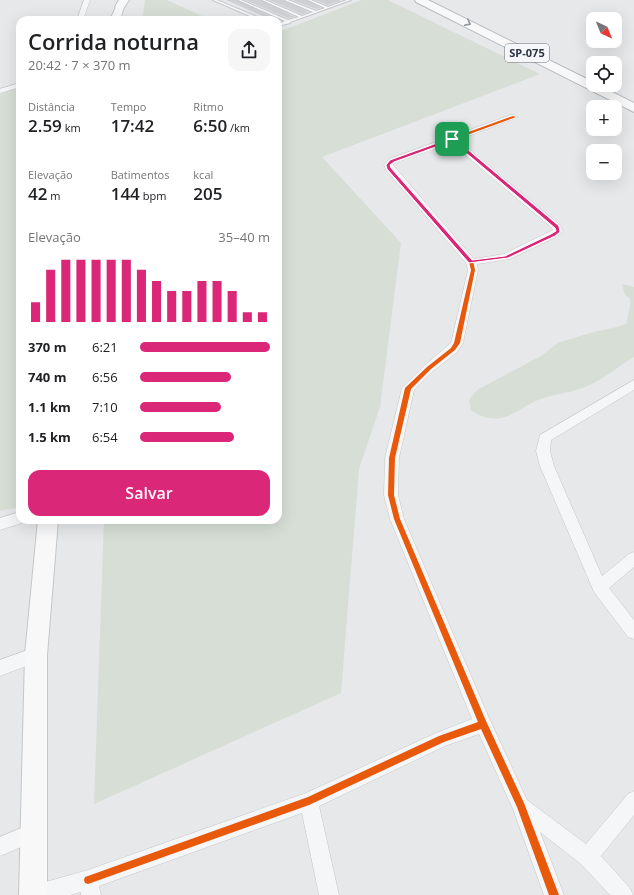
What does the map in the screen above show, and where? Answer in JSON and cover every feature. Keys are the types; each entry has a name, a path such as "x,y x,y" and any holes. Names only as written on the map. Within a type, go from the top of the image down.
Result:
{"highway":[{"name":"SP-075","path":"420,0 634,108"},
{"name":"SP-075","path":"440,0 553,54"}],"main road":[{"path":"117,16 122,3"},
{"path":"120,16 122,3"},
{"path":"34,895 36,655 48,524"}],"street":[{"path":"81,16 87,0"},
{"path":"0,91 16,86"},
{"path":"514,117 392,161 388,165 471,262 473,270 457,343 453,349 428,368 408,388 392,458 391,495 397,519 483,724 521,806 554,895"},
{"path":"452,139 557,227 558,231 553,235 506,257 471,262"},
{"path":"634,384 545,438 543,451 547,466 599,587 634,632"},
{"path":"0,524 16,519"},
{"path":"599,587 634,558"},
{"path":"0,668 36,655"},
{"path":"34,895 89,888 308,801 442,739 483,724"},
{"path":"588,857 634,800"},
{"path":"308,801 329,895"},
{"path":"521,806 588,857 623,895"},
{"path":"0,847 34,832"}],"lane":[{"path":"214,0 252,16"},
{"path":"239,0 275,16"},
{"path":"263,0 303,17"},
{"path":"285,0 316,12"},
{"path":"309,0 328,8"},
{"path":"332,0 340,4"},
{"path":"282,24 350,0"},
{"path":"282,19 289,22"}],"shaded area":[{"path":"145,0 167,0 202,16 143,16"},
{"path":"362,0 388,0 540,74 322,157 401,243 380,407 359,469 341,693 94,804 104,524 282,524 282,30"},
{"path":"16,88 16,508 0,511 0,94"},
{"path":"622,284 634,287 634,357 592,384 538,400 503,418 483,417 471,410 469,400 477,390 541,356 558,343 626,324 630,307 630,299 625,295"}],"building":[{"path":"226,0 237,0 271,16 263,16"},
{"path":"245,0 261,0 295,17 288,18"},
{"path":"269,0 283,0 309,12 302,14"},
{"path":"292,0 307,0 321,8 316,9"},
{"path":"315,0 340,0 340,1 328,5"}],"cycle path":[{"path":"514,117 392,161 388,165 471,262 473,270 457,343 453,349 429,368 408,388 392,458 391,495 397,519 483,724 521,806 554,895"},
{"path":"88,880 309,801 442,739 483,724"}],"route":[{"path":"452,139 557,227 558,231 518,253 506,257 471,262 388,165 392,161 452,139"}]}
